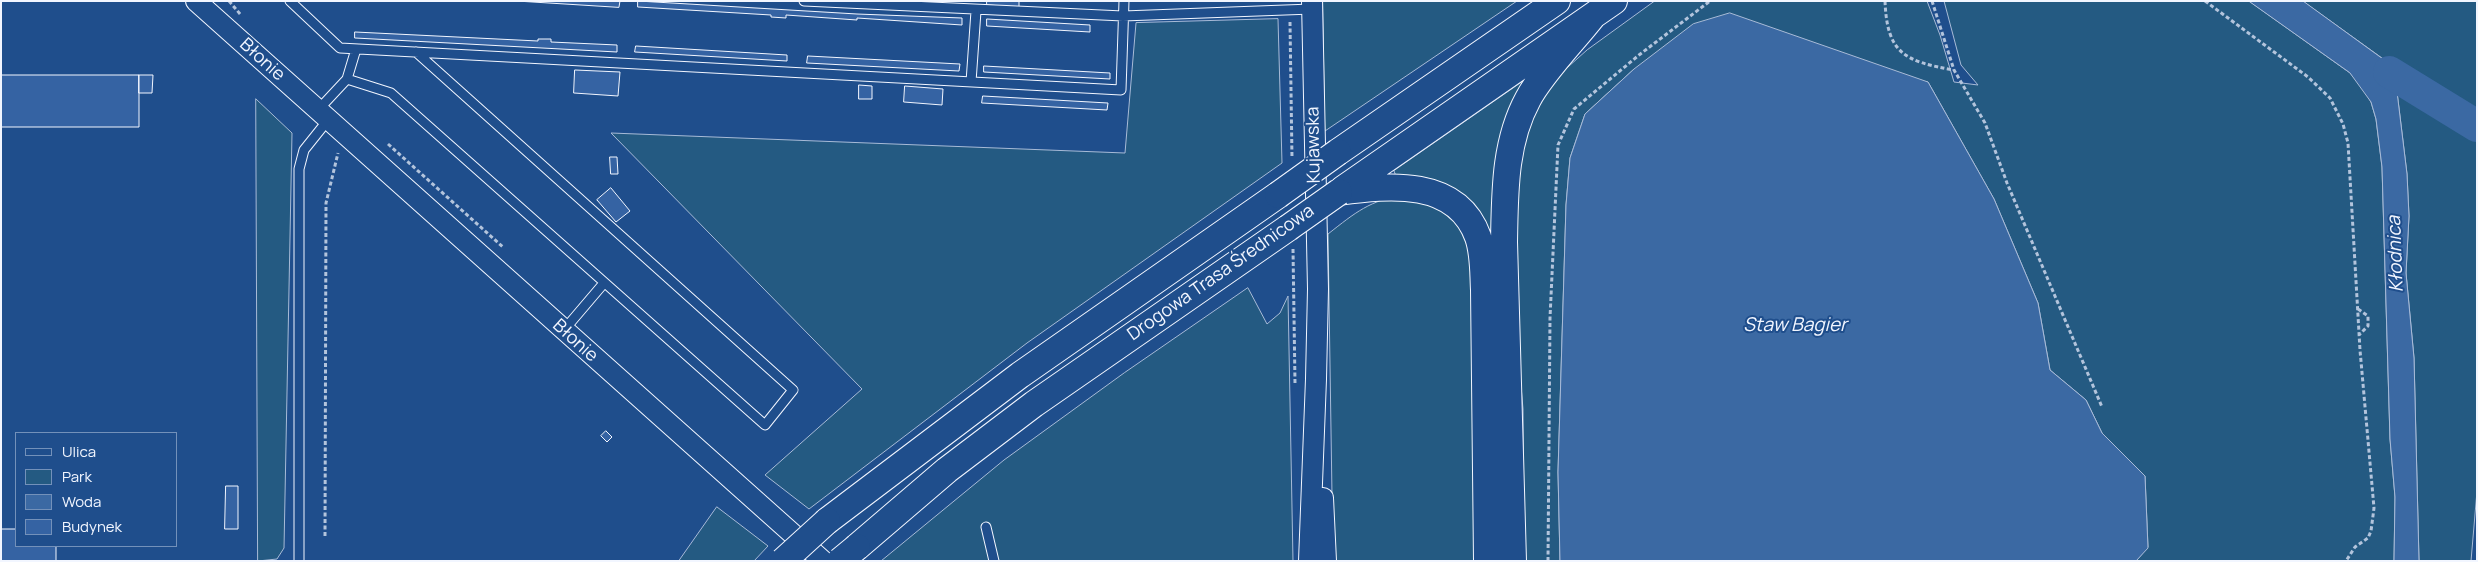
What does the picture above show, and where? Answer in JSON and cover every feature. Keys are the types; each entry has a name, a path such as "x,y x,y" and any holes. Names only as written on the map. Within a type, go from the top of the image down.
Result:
{"main road":[{"path":"1462,67 1533,1"},
{"name":"Drogowa Trasa Średnicowa","path":"783,561 827,520 1054,351 1557,1"},
{"name":"Drogowa Trasa Średnicowa","path":"848,554 947,470 1034,404 1290,237 1339,192 1614,1"},
{"path":"1512,561 1504,242 1508,158 1517,126 1528,98 1592,17"},
{"path":"1339,192 1392,187 1428,191 1452,201 1463,212 1479,239 1484,290 1487,561"}],"street":[{"name":"Błonie","path":"196,1 823,561"},
{"name":"Kujawska","path":"1309,561 1318,289 1312,5"},
{"name":"Kujawska","path":"1316,379 1326,561"}],"lane":[{"path":"290,1 340,48 1121,90 1124,1"},
{"path":"804,1 976,11 1123,16 1290,10 1312,5"},
{"path":"971,82 976,11"},
{"path":"299,561 299,169 304,150 323,115 347,79 356,49"},
{"path":"347,79 391,93 764,425 793,390 416,52"},
{"path":"564,330 604,282"},
{"path":"986,527 994,561"}],"path":[{"path":"229,1 238,9"},
{"path":"1548,561 1550,318 1558,145 1574,109 1638,55 1710,1"},
{"path":"1885,1 1888,34 1899,50 1922,64 1954,70"},
{"path":"1932,1 1954,70 1985,123 2007,183 2102,406"},
{"path":"2205,1 2308,77 2330,98 2343,124 2348,143 2359,338 2374,508 2371,531 2368,538 2355,547 2346,561"},
{"path":"1290,10 1292,167"},
{"path":"325,536 326,203 338,152"},
{"path":"1290,237 1295,384"},
{"path":"2358,309 2368,316 2368,326 2362,331 2359,338"}],"green space":[{"path":"1323,1 1517,1 1325,131"},
{"path":"1655,1 1927,1 1940,35 1954,82 1978,85 1961,65 1944,1 2249,1 2350,73 2363,88 2371,102 2376,119 2382,167 2390,439 2395,497 2394,561 2136,561 2148,547 2145,476 2102,433 2086,400 2050,370 2038,303 1994,199 1928,82 1634,69 1585,114 1570,158 1566,205 1558,472 1560,561 1524,561 1523,409 1516,328 1515,180 1521,140 1550,83 1587,50"},
{"path":"2303,1 2477,1 2477,491 2471,561 2419,561 2414,358 2406,273 2409,216 2407,174 2394,67"},
{"path":"1278,19 1282,163 1027,343 809,509 765,475 862,389 611,133 1125,153 1136,23"},
{"path":"1525,80 1491,254 1459,194 1455,190 1427,178 1396,176 1394,171"},
{"path":"256,99 292,133 284,548 277,559 258,561"},
{"path":"1405,194 1447,210 1467,232 1475,262 1478,561 1333,561 1328,234 1364,208 1382,200"},
{"path":"1248,288 1267,324 1280,313 1288,296 1293,561 881,561 1004,460 1124,373"},
{"path":"717,507 768,546 754,561 679,561"}],"water":[{"name":"Kłodnica","path":"2249,1 2303,1 2394,67 2407,174 2409,216 2406,273 2414,358 2419,561 2394,561 2395,497 2390,439 2382,167 2376,119 2371,102 2350,73"},
{"name":"Staw Bagier","path":"1730,13 1928,82 1994,199 2038,303 2050,370 2086,400 2102,433 2145,476 2148,548 2136,561 1560,561 1558,472 1566,205 1570,158 1585,114 1634,69 1693,24"}],"building":[{"path":"517,1 620,1 619,7"},
{"path":"638,1 857,14 962,18 962,25 786,15 786,18 771,17 771,15 638,7"},
{"path":"987,1 1019,1 1019,7 987,5"},
{"path":"987,19 1090,25 1090,32 987,26"},
{"path":"355,32 538,41 538,39 551,39 551,42 617,45 617,52 355,38"},
{"path":"636,46 787,55 787,61 635,52"},
{"path":"808,56 960,64 959,71 807,63"},
{"path":"984,66 1110,73 1110,79 984,72"},
{"path":"575,70 620,72 618,96 574,93"},
{"path":"1,75 139,75 139,127 1,127"},
{"path":"139,75 153,75 152,93 139,93"},
{"path":"859,85 872,86 872,99 859,99"},
{"path":"905,86 943,89 942,105 904,102"},
{"path":"983,96 1108,103 1107,110 982,103"},
{"path":"610,157 617,157 618,174 611,174"},
{"path":"611,188 630,211 616,222 597,200"},
{"path":"606,431 612,437 607,442 601,436"},
{"path":"226,486 238,486 238,529 225,529"},
{"path":"1,529 15,529 15,547 56,547 56,561 1,561"}],"waterway":[{"path":"2389,72 2477,126"}]}
